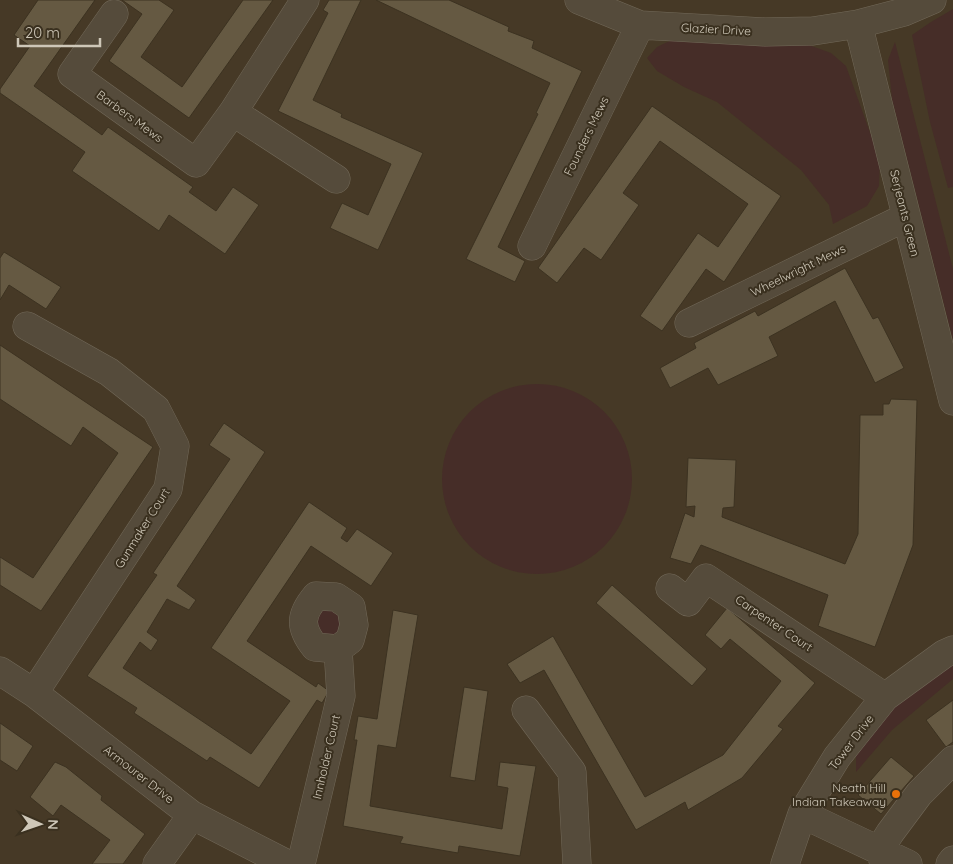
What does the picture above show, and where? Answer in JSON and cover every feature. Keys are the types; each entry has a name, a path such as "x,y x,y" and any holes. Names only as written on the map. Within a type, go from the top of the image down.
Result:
{"street":[{"name":"Barbers Mews","path":"114,14 72,74 196,163 233,112 305,0"},
{"name":"Glazier Drive","path":"579,0 640,25 764,32 813,31 858,24 904,12 932,0"},
{"name":"Serjeants Green","path":"858,24 953,401"},
{"name":"Founders Mews","path":"532,246 640,25"},
{"path":"233,112 336,178"},
{"name":"Wheelwright Mews","path":"689,323 906,217"},
{"name":"Gunmaker Court","path":"26,326 109,372 156,409 176,446 168,489 34,693"},
{"name":"Carpenter Court","path":"670,588 688,602 706,578 885,698"},
{"name":"Innholder Court","path":"301,864 341,696 338,649"},
{"name":"Tower Drive","path":"785,864 802,814 838,757 885,698 944,654 953,650"},
{"name":"Armourer Drive","path":"0,671 34,693 192,815 287,864"},
{"path":"526,710 572,772 577,864"},
{"path":"882,857 890,833 919,794 953,760"},
{"path":"802,814 882,857 908,864"},
{"path":"157,864 192,815"},
{"path":"950,864 953,860"}],"shaded area":[{"path":"953,9 953,187 948,188 930,122 912,35"},
{"path":"678,37 806,44 831,53 846,66 880,160 879,186 867,206 833,224 829,205 801,170 717,102 684,87 657,71 647,58 657,47"},
{"path":"895,42 953,269 953,340 892,99 888,60"},
{"path":"537,384 564,388 590,400 604,412 616,426 628,452 632,479 628,506 616,532 604,546 590,558 564,570 537,574 510,570 484,558 470,546 458,532 446,506 442,479 446,452 458,426 470,412 484,400 510,388"},
{"path":"330,603 344,614 346,630 333,643 317,638 316,608"},
{"path":"953,658 953,679 892,730 856,772 856,752 882,718 917,685"}],"building":[{"path":"38,0 95,0 34,86 102,135 108,127 193,187 189,192 216,211 233,187 259,205 225,254 169,215 159,231 72,171 85,152 0,93 0,89 30,46 14,35"},
{"path":"122,0 159,0 174,10 141,57 182,87 243,0 273,0 189,118 109,61 142,14"},
{"path":"329,0 361,0 313,100 342,114 341,117 423,153 378,250 330,228 342,203 368,215 391,164 278,111 328,13 323,10"},
{"path":"376,0 449,0 509,27 508,31 534,41 532,48 582,71 498,247 525,261 515,282 466,259 538,114 536,113 550,83"},
{"path":"652,106 781,196 724,282 706,269 662,331 640,316 698,233 718,247 748,204 660,141 623,193 639,205 601,260 584,248 557,283 538,268"},
{"path":"4,252 61,287 46,309 9,285 0,300 0,258"},
{"path":"845,268 873,319 878,317 904,368 875,383 835,301 769,337 778,356 718,385 708,368 670,388 660,368 696,348 694,343 755,311 758,316"},
{"path":"0,345 153,447 41,611 0,585 0,557 33,578 118,453 83,427 71,446 0,399"},
{"path":"891,399 917,400 913,545 875,647 818,626 828,595 701,545 691,564 670,558 685,513 694,517 695,506 686,507 688,458 736,460 734,507 723,508 722,517 845,564 858,534 860,415 883,415 883,404 889,404"},
{"path":"224,423 265,452 177,586 196,600 189,610 167,599 147,632 158,640 151,651 140,642 123,668 251,754 290,701 211,648 309,502 347,528 341,538 347,542 357,529 393,553 371,586 311,546 247,641 316,687 318,683 329,691 322,703 317,700 259,788 210,757 207,761 134,713 137,708 87,676 157,575 153,573 230,459 209,445"},
{"path":"612,585 707,669 692,686 596,603"},
{"path":"727,608 815,683 778,726 783,729 742,778 688,810 685,802 636,830 544,670 520,683 507,664 553,636 645,797 723,755 781,681 730,639 721,649 705,635"},
{"path":"393,610 418,615 396,748 378,745 370,806 502,829 508,788 497,786 500,762 536,766 520,856 459,846 458,853 400,843 403,837 343,826 357,740 354,740 358,716 377,719"},
{"path":"464,687 488,691 475,781 450,777"},
{"path":"953,700 953,742 946,747 926,720"},
{"path":"0,723 33,746 17,771 0,760"},
{"path":"891,757 914,776 881,814 858,795"},
{"path":"55,762 66,767 102,796 101,800 145,834 123,864 92,864 110,840 61,805 53,816 30,797"}],"place":[{"name":"Neath Hill Indian Takeaway","path":"896,794"}]}
